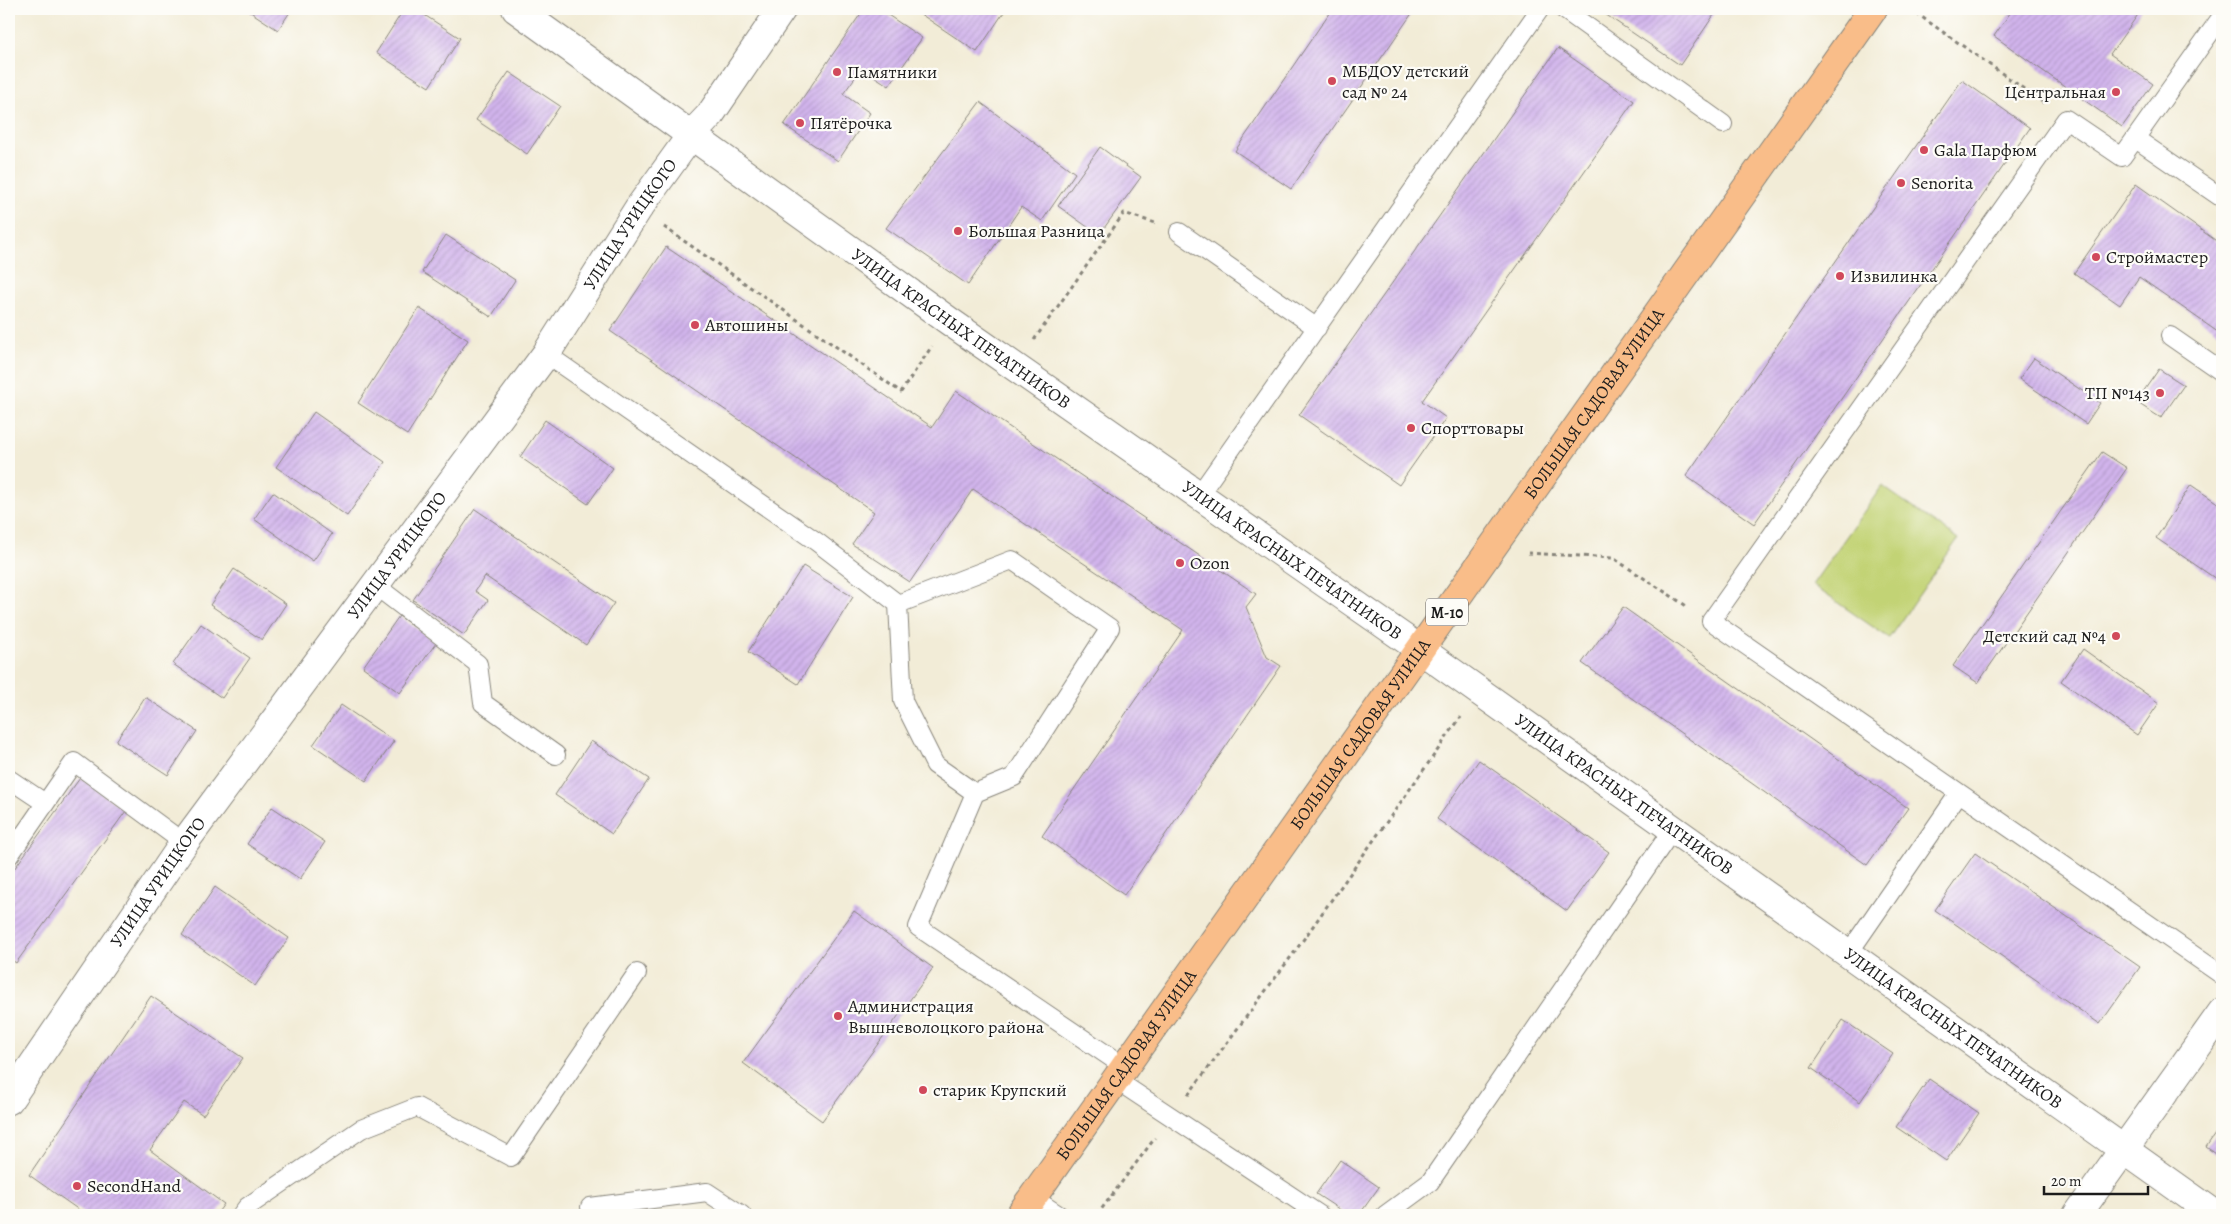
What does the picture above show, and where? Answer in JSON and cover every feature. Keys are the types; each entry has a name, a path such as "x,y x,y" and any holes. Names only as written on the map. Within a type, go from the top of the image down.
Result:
{"highway":[{"name":"БОЛЬШАЯ САДОВАЯ УЛИЦА","path":"1026,1206 1873,9"}],"street":[{"name":"УЛИЦА КРАСНЫХ ПЕЧАТНИКОВ","path":"516,9 949,321 1421,650 2216,1215"},
{"name":"УЛИЦА УРИЦКОГО","path":"9,1100 184,843 546,354 638,209 692,134 710,115 782,9"},
{"path":"2077,1215 2222,1012"}],"lane":[{"path":"1199,495 1540,9"},
{"path":"1563,9 1723,124"},
{"path":"2222,16 2122,157 2066,119 1711,621 2222,975"},
{"path":"2136,139 2222,198"},
{"path":"1179,232 1317,328"},
{"path":"2170,336 2222,372"},
{"path":"546,354 809,537 898,604"},
{"path":"898,604 1012,560 1110,628 1014,777 975,793 918,926 1121,1073 1171,1117 1320,1215"},
{"path":"376,586 478,664 483,703 556,755"},
{"path":"898,604 903,701 936,765 975,793"},
{"path":"9,856 74,762 184,843"},
{"path":"9,779 45,804"},
{"path":"1848,954 1959,793"},
{"path":"1385,1215 1430,1182 1673,829"},
{"path":"241,1215 247,1207 361,1129 417,1107 511,1157 637,973"},
{"path":"590,1207 707,1192 742,1215"},
{"path":"1026,1206 1058,1215"}],"path":[{"path":"1916,13 2066,119"},
{"path":"638,209 902,392 949,321"},
{"path":"1034,340 1124,213 1179,232"},
{"path":"1528,553 1612,558 1711,621"},
{"path":"1098,1215 1296,950 1479,691"}],"green space":[{"path":"1882,486 1958,539 1889,638 1812,585"}],"building":[{"path":"246,9 292,9 278,30"},
{"path":"404,9 415,9 460,38 429,87 376,53"},
{"path":"864,9 879,9 922,38 889,86 862,68 843,94 870,113 838,161 784,125"},
{"path":"913,9 1006,9 977,52"},
{"path":"1332,9 1415,9 1291,189 1235,151"},
{"path":"1604,9 1718,9 1680,65 1602,12"},
{"path":"2013,9 2142,9 2110,54 2153,84 2122,127 1994,36"},
{"path":"1558,48 1634,101 1422,401 1446,418 1399,485 1299,415"},
{"path":"509,72 560,106 527,154 476,120"},
{"path":"1962,80 2030,128 1754,524 1686,476"},
{"path":"980,102 1075,173 1042,221 1021,207 968,285 886,228"},
{"path":"1100,147 1141,177 1099,235 1058,206"},
{"path":"2136,184 2222,245 2222,335 2139,277 2120,305 2074,273"},
{"path":"446,235 515,280 491,317 422,272"},
{"path":"666,247 932,427 956,391 1256,594 1246,607 1267,657 1281,666 1124,895 1042,836 1183,630 973,489 910,582 852,544 874,512 610,331"},
{"path":"419,308 468,340 407,435 358,403"},
{"path":"2034,358 2100,403 2086,424 2019,379"},
{"name":"ТП №143","path":"2159,369 2184,385 2161,418 2136,402"},
{"path":"314,412 385,462 347,516 276,467"},
{"path":"545,420 613,468 588,504 520,457"},
{"path":"2102,452 2127,468 1978,683 1953,666"},
{"path":"2191,485 2222,506 2222,583 2156,538"},
{"path":"273,492 332,534 313,561 254,519"},
{"path":"475,509 614,603 586,645 485,576 475,591 488,600 464,635 413,600"},
{"path":"803,566 853,597 798,684 748,652"},
{"path":"234,569 286,604 262,640 210,605"},
{"path":"1623,607 1908,808 1867,865 1582,663"},
{"path":"399,616 436,643 400,693 363,667"},
{"path":"201,624 250,658 222,698 173,664"},
{"path":"2083,649 2159,703 2137,735 2061,681"},
{"path":"145,697 197,731 168,775 116,741"},
{"path":"341,705 394,741 366,781 313,745"},
{"path":"591,741 649,779 612,834 555,795"},
{"path":"1479,760 1609,852 1567,911 1437,819"},
{"path":"80,778 126,811 16,963 9,958 9,876"},
{"path":"272,807 325,842 300,879 247,844"},
{"path":"1975,853 2140,967 2100,1024 1935,910"},
{"path":"215,887 289,938 255,986 182,935"},
{"name":"Администрация Вышневолоцкого района","path":"854,911 933,968 822,1121 743,1063"},
{"path":"151,996 243,1058 203,1115 184,1102 150,1150 224,1204 216,1215 86,1215 29,1175"},
{"path":"1843,1020 1893,1054 1860,1102 1811,1068"},
{"path":"1929,1079 1979,1113 1946,1161 1896,1127"},
{"path":"2222,1124 2222,1158 2206,1147"},
{"path":"1340,1160 1379,1187 1359,1215 1348,1215 1316,1194"}],"place":[{"name":"Памятники","path":"837,72"},
{"name":"МБДОУ детский сад № 24","path":"1332,81"},
{"name":"Центральная","path":"2116,92"},
{"name":"Пятёрочка","path":"800,123"},
{"name":"Gala Парфюм","path":"1924,150"},
{"name":"Senorita","path":"1901,183"},
{"name":"Большая Разница","path":"958,231"},
{"name":"Строймастер","path":"2096,257"},
{"name":"Извилинка","path":"1840,276"},
{"name":"Автошины","path":"695,325"},
{"name":"ТП №143","path":"2160,393"},
{"name":"Спорттовары","path":"1411,428"},
{"name":"Ozon","path":"1180,563"},
{"name":"Детский сад №4","path":"2116,636"},
{"name":"Администрация Вышневолоцкого района","path":"838,1016"},
{"name":"старик Крупский","path":"923,1090"},
{"name":"SecondHand","path":"77,1186"}]}
